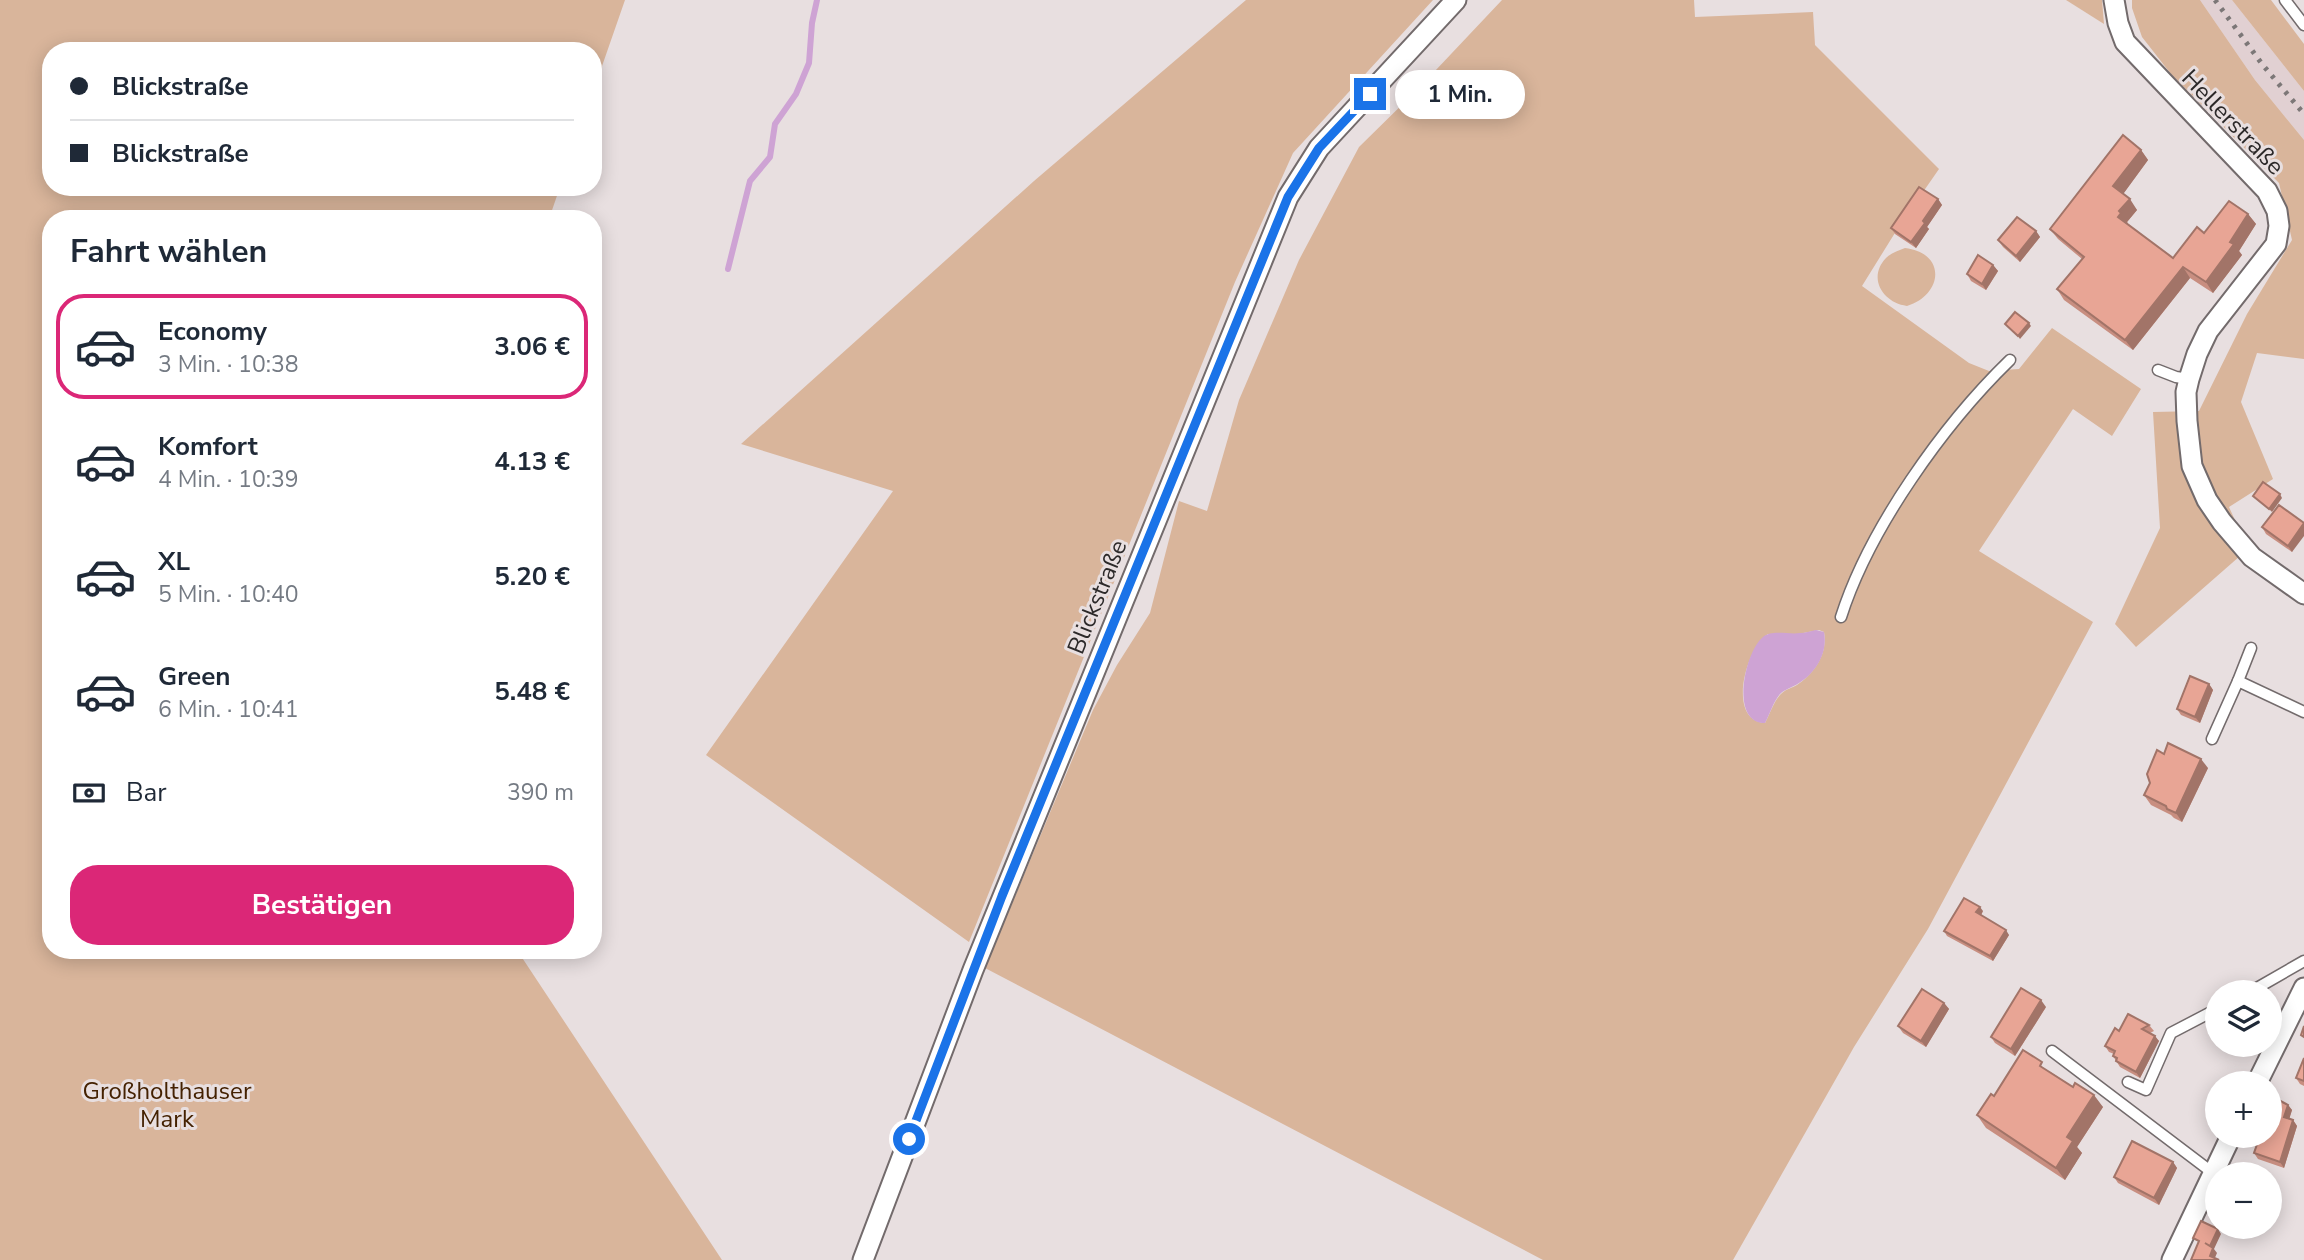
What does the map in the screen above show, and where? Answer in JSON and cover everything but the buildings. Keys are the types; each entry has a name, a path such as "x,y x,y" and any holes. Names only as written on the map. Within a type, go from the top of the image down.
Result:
{"street":[{"name":"Blickstraße","path":"863,1260 978,957 1288,197 1319,148 1456,0"},
{"name":"Hellerstraße","path":"2114,0 2125,42 2267,191 2277,211 2280,226 2276,244 2208,331 2189,379 2186,402 2192,466 2207,500 2252,557 2304,594"},
{"path":"2263,1071 2304,988"},
{"path":"2172,1260 2205,1190"}],"lane":[{"path":"2285,0 2304,25"},
{"path":"1841,617 1849,591 1879,532 1914,477 1986,383 2010,360"},
{"path":"2158,370 2189,379"},
{"path":"2212,740 2251,648"},
{"path":"2238,681 2304,712"},
{"path":"2271,980 2304,961"},
{"path":"2128,1082 2146,1090 2171,1033 2205,1015"},
{"path":"2052,1051 2205,1167"}],"shaded area":[{"path":"2200,0 2232,0 2304,91 2304,140 2255,80"},
{"path":"1816,630 1824,632 1825,640 1815,668 1805,679 1780,694 1765,723 1754,720 1747,712 1744,685 1746,670 1756,645 1771,633 1804,633"}],"green space":[{"name":"Großholthauser Mark","path":"0,0 625,0 602,66 602,42 42,42 42,196 557,196 552,210 42,210 42,959 523,959 722,1260 0,1260"},
{"path":"1246,0 1433,0 1293,153 1235,282 969,942 706,755 893,491 741,444 1034,181"},
{"path":"1502,0 1694,0 1695,17 1813,12 1815,45 1939,169 1862,286 1969,363 1989,371 2019,369 2052,328 2141,389 2112,436 2073,409 1979,551 2093,622 1928,929 1854,1047 1733,1260 1543,1260 985,968 1093,710 1117,665 1150,613 1179,501 1207,511 1239,400 1299,260 1359,147","holes":["1819,630 1824,632 1822,656 1814,669 1797,685 1779,696 1765,723 1753,719 1746,710 1744,683 1747,668 1760,642 1768,634 1798,634"]},
{"path":"2066,0 2102,0 2104,24"},
{"path":"2132,0 2200,0 2255,80 2304,140 2304,359 2257,353 2241,402 2273,479 2229,507 2248,549 2136,647 2115,624 2160,528 2153,412 2199,411 2247,314 2292,240 2279,183 2171,74 2142,37"},
{"path":"2232,0 2271,0 2304,44 2304,91"},
{"path":"1905,248 1919,251 1928,258 1934,266 1935,275 1928,293 1907,306 1898,304 1885,295 1878,281 1880,266 1886,258"}],"waterway":[{"path":"728,269 750,181 770,157 775,124 796,94 809,63 817,0"}],"railway":[{"path":"2215,0 2262,64 2304,114"}],"route":[{"path":"909,1139 1002,896 1288,197 1319,148 1370,94"}]}
